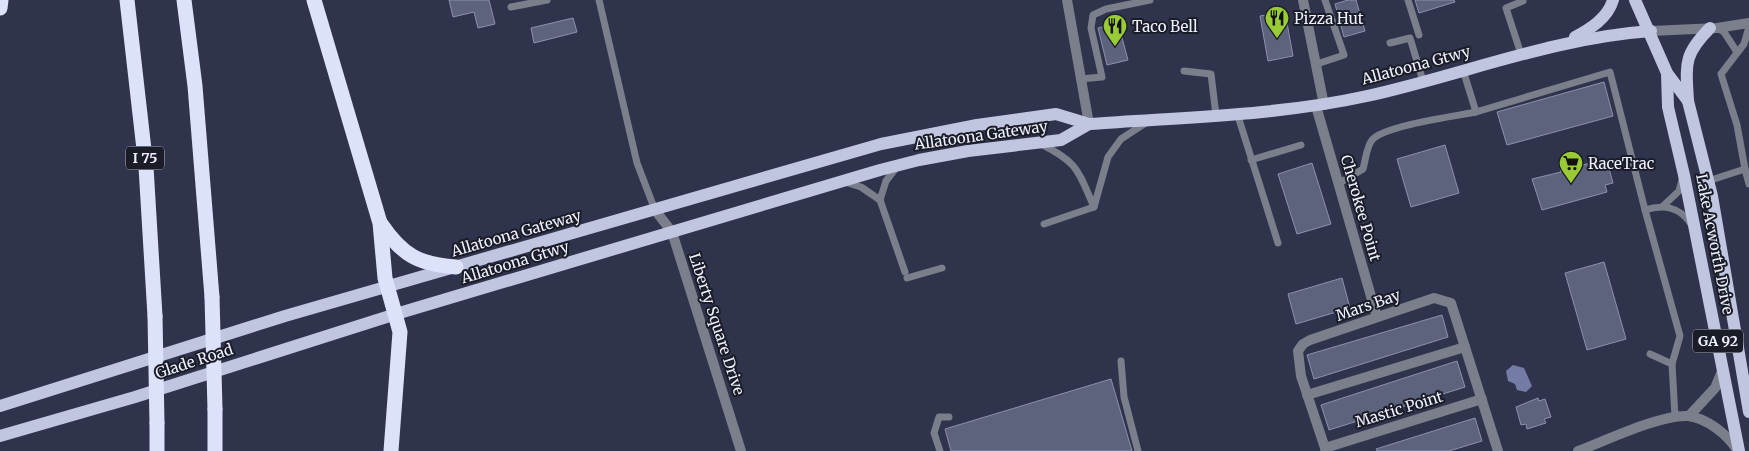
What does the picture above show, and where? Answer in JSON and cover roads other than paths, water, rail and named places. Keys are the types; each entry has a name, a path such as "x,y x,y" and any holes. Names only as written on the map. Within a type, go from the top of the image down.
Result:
{"highway":[{"path":"0,8 1,0"},
{"name":"I 75","path":"127,0 146,167 155,316 157,451"},
{"path":"184,0 195,86 212,297 215,410 214,451"},
{"path":"314,0 380,223 387,287 400,332 391,451"},
{"path":"380,223 394,243 413,258 423,262 456,267"}],"main road":[{"path":"1562,44 1587,30 1603,18 1613,0"},
{"name":"Lake Acworth Drive","path":"1635,0 1667,73 1688,101 1708,181 1747,383 1749,412"},
{"path":"1688,101 1686,71 1689,54 1695,43 1714,28"},
{"name":"Allatoona Gtwy","path":"1089,124 1320,105 1423,81 1562,44 1605,36 1650,31"},
{"name":"Lake Acworth Drive","path":"1667,73 1668,107 1684,175 1739,451"},
{"name":"Allatoona Gateway","path":"387,287 881,144 967,126 1056,114 1089,124"},
{"name":"Allatoona Gateway","path":"644,240 900,165 968,151 1061,140 1089,124"},
{"name":"Allatoona Gtwy","path":"396,314 644,240"},
{"name":"Glade Road","path":"0,406 387,287"},
{"name":"Glade Road","path":"0,436 396,314"}],"street":[{"path":"1066,0 1089,124"},
{"name":"Cherokee Point","path":"1304,0 1317,64 1320,105 1338,184 1377,318"},
{"name":"Allatoona Gtwy","path":"1650,31 1749,25"},
{"name":"Liberty Square Drive","path":"655,210 672,232 741,451"},
{"name":"Mars Bay","path":"1307,395 1298,364 1298,351 1303,344 1434,298 1451,303 1465,347"},
{"path":"1325,450 1307,395 1465,347 1498,451"},
{"path":"1689,416 1715,388 1723,368"},
{"name":"Mastic Point","path":"1325,450 1482,399"},
{"path":"1578,451 1664,419 1689,416 1724,433 1739,451"}],"lane":[{"path":"510,7 548,0"},
{"path":"599,0 637,163 655,210"},
{"path":"1080,79 1102,77 1091,28 1093,16 1106,9 1150,0"},
{"path":"1317,64 1344,55 1325,0"},
{"path":"1408,0 1419,35"},
{"path":"1521,54 1506,8 1523,1"},
{"path":"1749,25 1744,44 1721,74 1737,125 1749,184"},
{"path":"1714,28 1724,32 1737,52"},
{"path":"1390,43 1410,38 1423,81"},
{"path":"1463,70 1476,112"},
{"path":"1184,71 1211,74 1216,115"},
{"path":"1338,184 1363,169 1367,148 1374,138 1389,130 1476,112 1610,72 1645,210 1680,336 1672,364 1676,417"},
{"path":"1237,113 1278,243"},
{"path":"1094,207 1108,157 1121,139 1151,119"},
{"path":"1039,143 1061,154 1076,166 1094,207"},
{"path":"1251,160 1301,146"},
{"path":"900,165 886,181 880,200 906,276 942,268"},
{"path":"1708,181 1745,169"},
{"path":"1663,206 1679,191 1684,175"},
{"path":"842,181 861,187 880,200"},
{"path":"1645,210 1663,206 1676,210 1687,218 1695,231"},
{"path":"1044,224 1094,207"},
{"path":"1650,354 1672,364"},
{"path":"1121,361 1124,397 1138,451"},
{"path":"940,451 934,432 939,417 950,417"}],"water":[{"path":"1513,365 1524,368 1532,386 1526,392 1517,390 1515,384 1508,381 1506,371"}],"place":[{"name":"Pizza Hut","path":"1277,39"},
{"name":"Taco Bell","path":"1115,47"},
{"name":"RaceTrac","path":"1571,184"}]}
